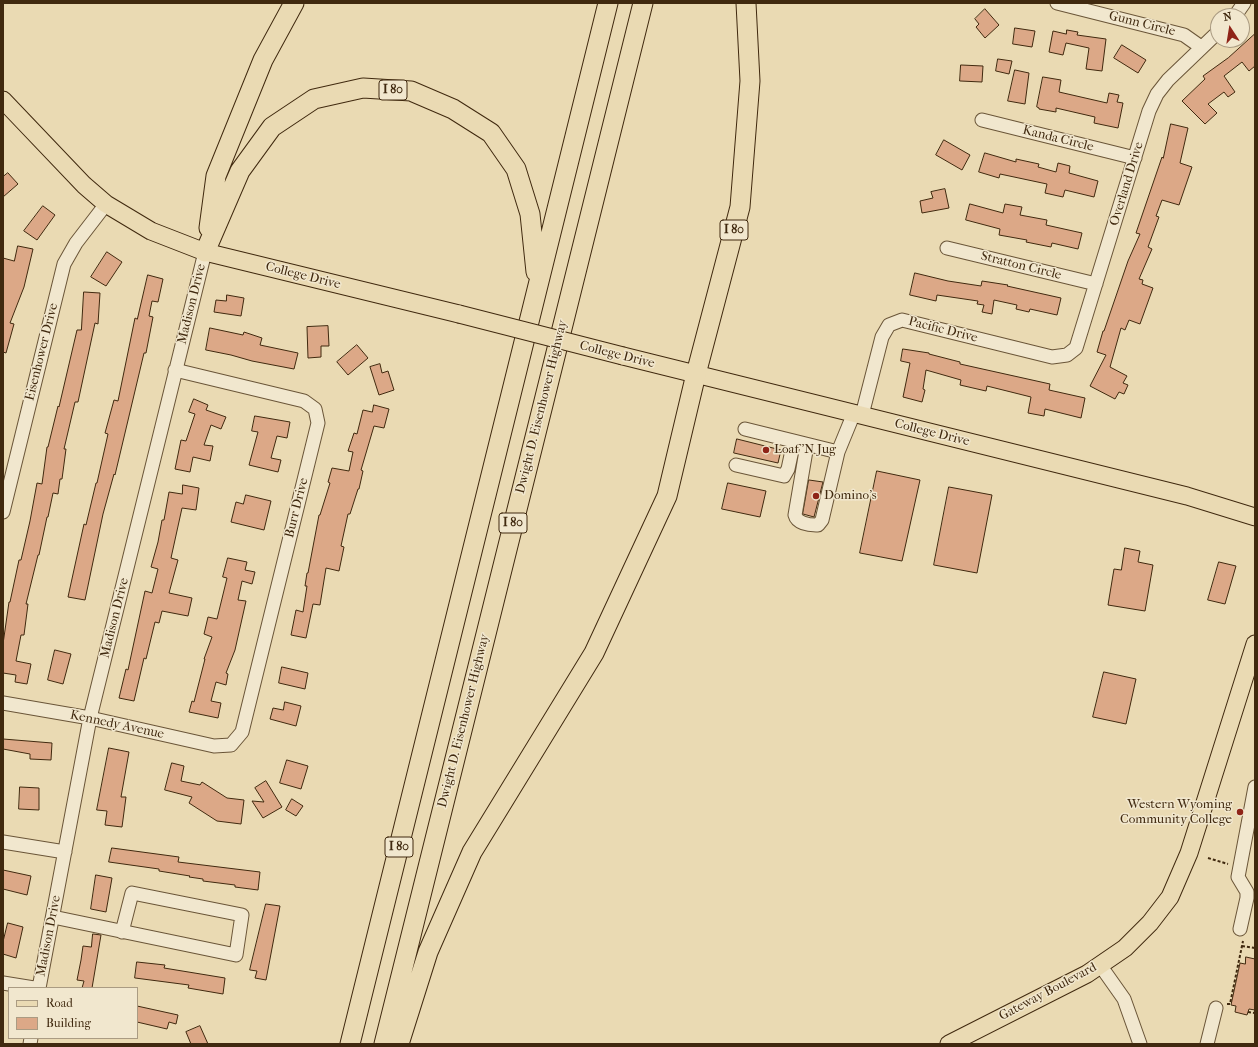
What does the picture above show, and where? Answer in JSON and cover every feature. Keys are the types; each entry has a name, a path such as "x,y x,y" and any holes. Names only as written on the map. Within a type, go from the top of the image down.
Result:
{"highway":[{"path":"205,252 216,176 263,60 294,3"},
{"name":"I 80","path":"350,1044 608,3"},
{"name":"Dwight D. Eisenhower Highway","path":"384,1044 643,3"},
{"name":"I 80","path":"399,1044 428,952 472,852 594,653 667,496 696,374 740,207 750,81 746,3"},
{"name":"I 80","path":"205,252 240,171 272,127 314,100 363,88 412,91 453,109 491,133 516,170 530,214 537,286"}],"main road":[{"name":"College Drive","path":"3,100 84,185 106,204 151,231 205,252 1187,496 1255,517"},
{"name":"Gateway Boulevard","path":"949,1044 1087,974 1124,948 1135,938 1150,923 1170,897 1188,853 1250,680 1255,644"}],"street":[{"name":"Gunn Circle","path":"1057,3 1184,35 1201,47"},
{"name":"Overland Drive","path":"1067,355 1076,348 1149,110 1157,94 1168,80 1210,39"},
{"name":"Kanda Circle","path":"982,120 1135,158"},
{"name":"Eisenhower Drive","path":"4,504 64,264 76,243 106,204"},
{"name":"Stratton Circle","path":"947,248 1096,284"},
{"name":"Madison Drive","path":"39,987 90,718 205,252"},
{"name":"Pacific Drive","path":"807,444 794,511 797,520 818,525 822,520 838,452 858,414 882,337 889,325 902,320 1052,357 1067,355"},
{"name":"Burr Drive","path":"176,370 304,401 315,409 318,423 242,732 231,745"},
{"path":"745,430 838,452"},
{"path":"736,464 784,476 788,469 794,441"},
{"name":"Kennedy Avenue","path":"3,702 90,718 214,746 231,745"},
{"path":"1240,929 1247,892 1238,877 1238,870 1255,787"},
{"path":"3,842 64,852"},
{"path":"53,917 122,932 236,955 242,915 132,893 122,932"},
{"path":"1100,964 1124,999 1140,1044"},
{"path":"3,983 28,987"},
{"path":"1207,1044 1216,1008"}],"path":[{"path":"1208,858 1228,864"},
{"path":"1242,946 1255,948"},
{"path":"1248,1012 1255,1013"}],"building":[{"path":"985,9 999,25 985,38 976,27 979,24 975,19"},
{"path":"1015,28 1035,31 1032,47 1013,44"},
{"path":"1067,30 1078,32 1077,35 1106,39 1102,71 1086,69 1089,48 1066,43 1063,55 1049,52 1053,31 1066,34"},
{"path":"1255,34 1255,66 1249,71 1242,62 1224,76 1235,92 1228,97 1224,92 1208,104 1217,113 1205,124 1182,101 1205,79 1203,76 1239,48 1250,48 1250,38"},
{"path":"1122,45 1146,60 1138,73 1114,58"},
{"path":"998,59 1012,61 1009,74 996,71"},
{"path":"961,65 983,66 982,82 960,81"},
{"path":"1015,70 1029,73 1025,104 1008,101"},
{"path":"1043,77 1061,80 1059,92 1107,103 1109,93 1119,95 1117,102 1123,103 1118,128 1094,123 1095,117 1056,108 1056,112 1039,109 1037,107"},
{"path":"1171,124 1188,128 1180,163 1192,167 1179,205 1162,200 1156,216 1159,217 1148,247 1152,249 1139,279 1143,280 1142,284 1153,288 1140,324 1129,320 1125,330 1121,328 1110,367 1127,376 1123,383 1128,385 1124,394 1119,392 1115,399 1090,386 1106,355 1097,352 1128,261 1140,234 1136,233 1162,157 1163,158"},
{"path":"944,140 970,155 962,170 936,155"},
{"path":"985,153 1016,162 1016,159 1039,164 1038,167 1056,172 1058,163 1070,166 1069,173 1098,181 1094,197 1065,190 1063,197 1045,193 1047,184 1000,174 999,178 979,172"},
{"path":"8,173 18,184 3,197 3,177"},
{"path":"945,189 949,208 922,213 920,201 933,198 931,192"},
{"path":"970,204 1003,213 1005,204 1022,207 1020,215 1047,220 1046,225 1082,233 1078,249 1052,243 1051,247 1026,242 1027,240 999,235 1000,229 966,220"},
{"path":"43,206 55,215 37,240 24,231"},
{"path":"18,246 33,249 24,287 10,323 14,324 6,353 3,352 3,258 14,261"},
{"path":"107,252 122,262 106,286 91,277"},
{"path":"915,273 948,281 981,286 982,281 1008,285 1007,286 1061,298 1057,315 1030,309 1029,312 1016,309 1017,305 994,300 992,314 982,312 984,305 977,304 978,301 937,295 936,301 910,295"},
{"path":"148,275 163,279 158,302 152,301 149,316 153,317 146,353 144,353 115,475 114,474 103,514 85,600 68,597 84,524 86,525 97,483 108,434 105,433 114,400 118,401 135,318 137,319"},
{"path":"84,292 100,293 98,324 95,323 78,402 75,402 64,449 66,449 62,479 60,479 58,494 53,493 26,604 28,604 24,635 21,635 16,661 31,664 27,684 15,682 16,675 3,673 3,644 9,602 19,560 21,560 37,483 42,484 47,447 58,406 59,407 77,330 81,330"},
{"path":"227,295 244,298 241,316 214,312 216,300 226,301"},
{"path":"328,326 329,346 321,346 321,357 308,358 307,327"},
{"path":"210,328 243,335 244,332 262,338 260,345 298,353 294,369 206,350"},
{"path":"357,345 368,358 348,375 337,362"},
{"path":"903,349 929,353 960,362 960,364 1050,384 1049,390 1085,398 1081,418 1045,409 1044,416 1028,413 1031,397 987,386 986,391 960,385 961,380 926,370 923,389 925,390 922,402 903,397 910,363 901,361"},
{"path":"380,364 382,373 388,371 394,390 379,395 370,367"},
{"path":"194,399 208,405 206,410 226,417 221,429 211,425 204,445 213,446 210,461 193,457 190,472 175,469 181,440 186,441 195,414 189,412"},
{"path":"374,405 389,409 384,428 374,426 361,470 363,471 359,489 350,514 348,514 341,546 344,547 339,571 326,568 320,605 313,604 306,638 291,635 296,610 303,612 307,586 305,586 307,573 319,515 330,483 328,482 332,468 349,471 353,452 348,451 354,433 357,434 363,410 372,412"},
{"path":"255,416 290,422 287,438 277,436 271,458 281,460 278,472 249,465 258,432 252,431"},
{"path":"737,439 781,450 778,463 734,453"},
{"path":"877,471 920,480 902,561 860,553"},
{"path":"809,480 823,482 814,517 803,514"},
{"path":"728,483 766,491 760,517 722,509"},
{"path":"183,485 199,488 196,510 182,508 171,558 178,560 169,593 192,598 188,616 162,611 159,623 155,622 146,659 144,658 134,701 119,698 126,669 128,670 145,591 152,593 158,569 151,567 162,520 164,520 169,492 182,494"},
{"path":"949,487 992,495 977,573 934,565"},
{"path":"246,495 271,501 264,530 231,522 236,502 243,504"},
{"path":"1125,548 1140,551 1138,562 1153,565 1145,611 1108,605 1114,569 1121,570"},
{"path":"228,558 247,562 245,570 255,572 252,584 242,581 238,600 246,601 235,650 226,673 228,674 226,685 216,682 211,701 221,703 218,718 189,712 192,701 194,702 204,659 212,637 204,634 208,617 217,619 227,578 223,577"},
{"path":"1219,562 1236,566 1225,604 1208,600"},
{"path":"55,650 71,654 63,684 48,680"},
{"path":"282,667 308,673 305,689 279,683"},
{"path":"1104,672 1136,679 1126,724 1093,717"},
{"path":"285,702 301,706 296,726 270,719 273,708 283,710"},
{"path":"3,739 52,743 51,760 30,759 30,754 3,749"},
{"path":"109,748 129,752 121,797 126,797 122,827 105,825 107,811 97,810"},
{"path":"287,760 308,766 301,789 280,783"},
{"path":"172,763 184,766 181,781 200,785 202,782 227,798 244,800 241,824 217,821 189,803 192,797 165,790"},
{"path":"266,781 282,807 263,818 252,801 264,802 255,788"},
{"path":"20,787 39,788 39,810 19,809"},
{"path":"292,799 303,806 296,816 286,810"},
{"path":"112,848 179,857 178,862 260,872 258,890 235,887 235,885 203,881 203,879 189,877 190,876 159,871 159,869 109,862"},
{"path":"3,870 31,876 27,895 3,889"},
{"path":"96,875 112,878 106,912 91,909"},
{"path":"266,904 280,906 266,980 255,978 257,971 250,970"},
{"path":"8,923 23,927 16,958 3,954 3,942"},
{"path":"93,934 101,935 92,987 82,987 84,981 77,980 83,946 91,947"},
{"path":"1246,957 1255,959 1255,1010 1249,1009 1247,1015 1235,1012 1236,1006 1231,1005 1240,963 1245,964"},
{"path":"137,962 165,965 164,968 225,978 223,994 188,988 189,985 135,978"},
{"path":"138,1006 178,1015 176,1024 169,1022 167,1029 138,1022"},
{"path":"200,1026 208,1044 191,1044 186,1032"}],"place":[{"name":"Loaf 'N Jug","path":"766,450"},
{"name":"Domino's","path":"816,496"},
{"name":"Western Wyoming Community College","path":"1240,812"}]}
